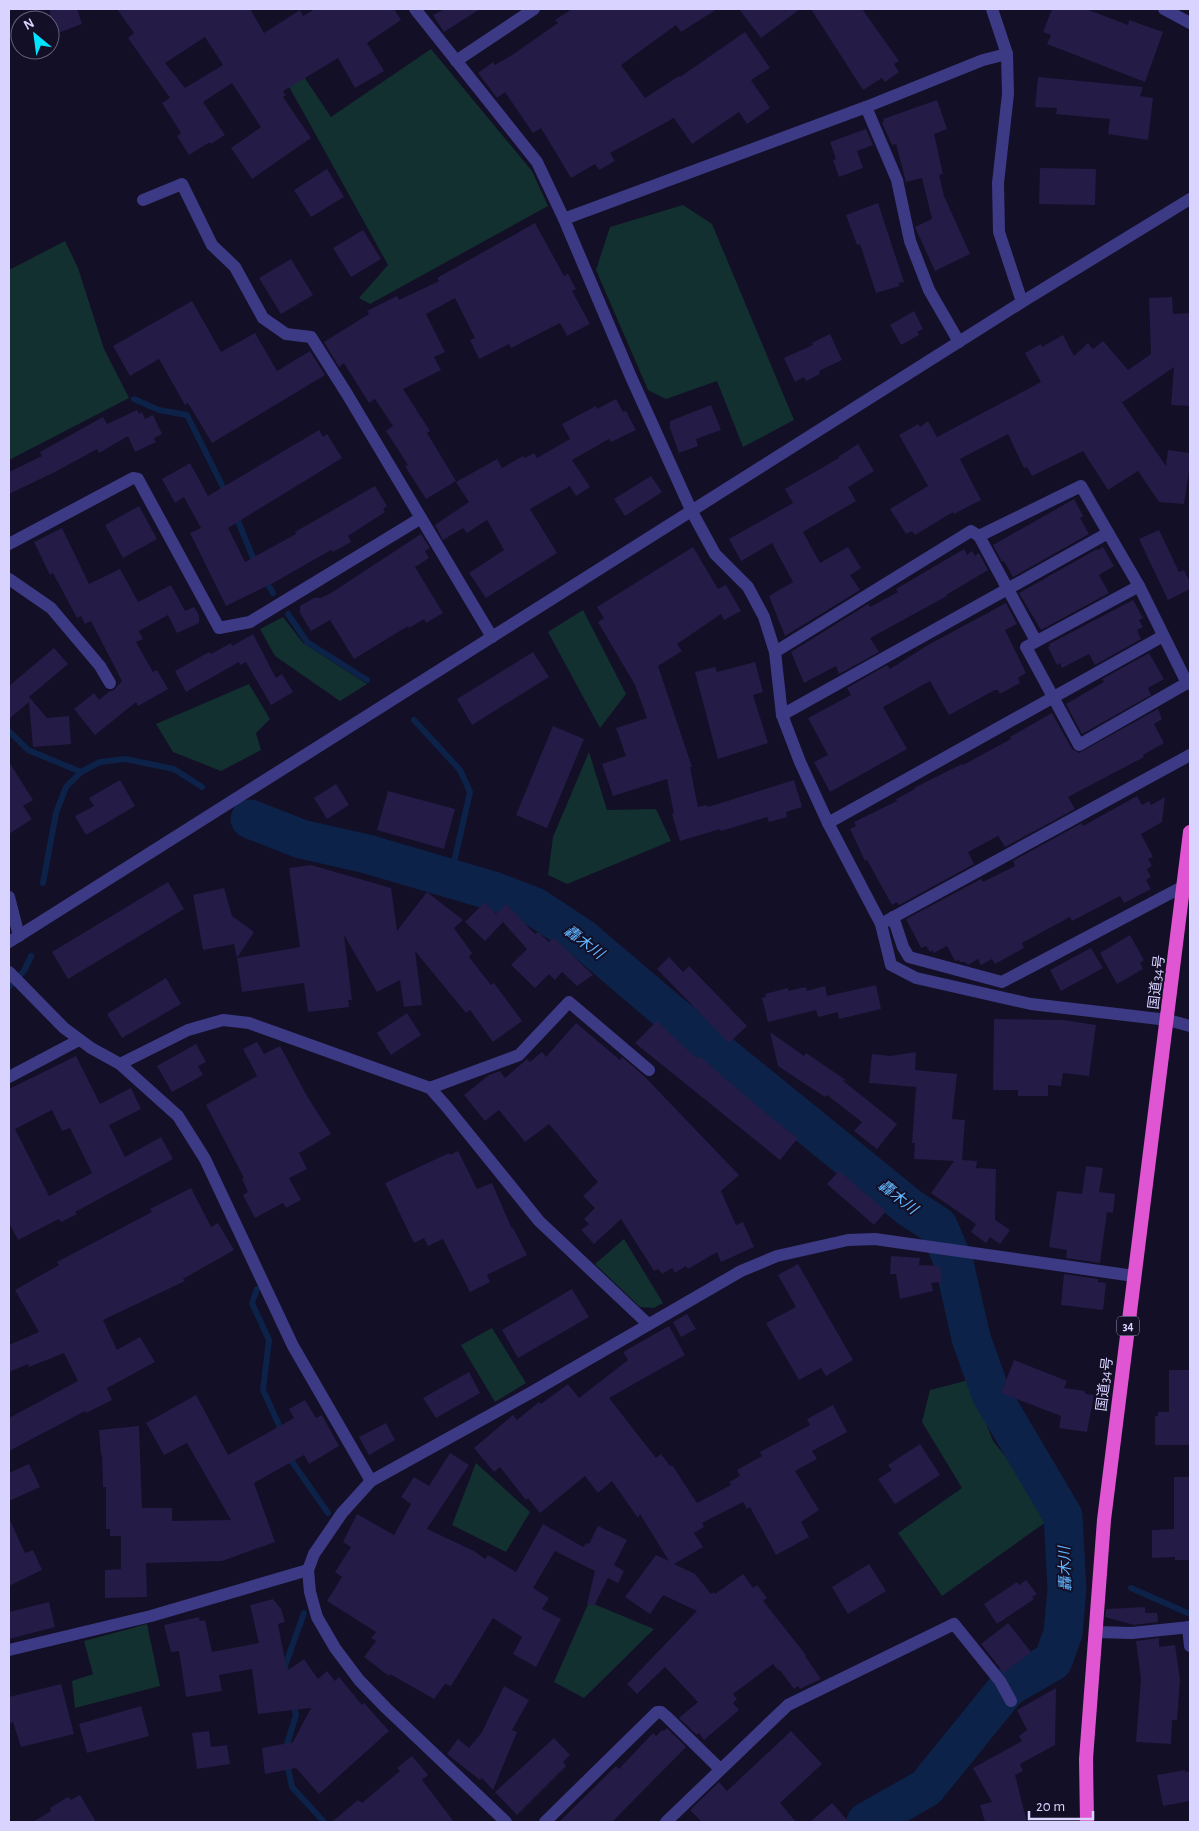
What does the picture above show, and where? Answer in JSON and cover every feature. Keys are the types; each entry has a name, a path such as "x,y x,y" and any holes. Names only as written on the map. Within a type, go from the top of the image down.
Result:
{"highway":[{"name":"国道34号","path":"1087,1822 1086,1759 1104,1520 1190,832"}],"street":[{"path":"415,9 536,162 564,218 631,377 692,512 715,554 748,588 764,617 775,652 782,715 800,762 828,823 881,924 890,965 916,978 1031,1004 1168,1020 1190,1026"},
{"path":"456,61 534,9"},
{"path":"992,9 1007,54 1008,94 998,183 999,232 1022,302"},
{"path":"1164,9 1190,23"},
{"path":"564,218 866,107 983,60 1007,54"},
{"path":"866,107 896,180 910,240 929,290 959,342"},
{"path":"143,200 182,184 212,245 235,267 263,318 286,334 311,337 492,637"},
{"path":"9,897 14,939 1022,302 1190,199"},
{"path":"9,544 132,478 138,479 219,628 250,622 421,518"},
{"path":"979,536 1081,486 1139,586 1189,684 1079,745 1026,647 1139,586"},
{"path":"775,652 971,530 979,536 1036,641"},
{"path":"782,715 1108,533"},
{"path":"9,579 51,608 100,666 110,682"},
{"path":"828,823 1163,636"},
{"path":"881,924 1190,755"},
{"path":"893,917 903,947 909,957 1002,982 1184,886"},
{"path":"9,972 79,1040 120,1064 178,1116 205,1159 293,1346 371,1481"},
{"path":"430,1088 519,1054 569,1002 649,1070"},
{"path":"120,1064 188,1030 223,1020 249,1023 430,1088 539,1221 648,1324"},
{"path":"9,1077 79,1040"},
{"path":"506,1822 359,1680 335,1648 317,1617 310,1592 308,1570 314,1554 342,1513 371,1481 532,1392 741,1271 776,1256 848,1240 875,1239 1134,1276"},
{"path":"9,1650 151,1616 308,1570"},
{"path":"666,1822 788,1705 954,1624 1000,1681 1011,1701"},
{"path":"1096,1632 1132,1633 1189,1627 1190,1646"},
{"path":"545,1822 657,1712 661,1712 667,1717 720,1769"}],"green space":[{"path":"272,29 331,117 431,49 532,171 548,206 370,304 359,298 388,265 261,36"},
{"path":"683,205 712,224 794,420 743,447 717,381 666,399 648,390 596,270 610,227"},
{"path":"65,241 78,268 104,349 129,398 9,460 9,270"},
{"path":"583,610 626,694 600,728 548,632"},
{"path":"283,617 303,643 367,684 340,701 275,656 260,629"},
{"path":"249,684 270,719 256,733 261,750 221,771 173,752 156,724"},
{"path":"589,752 607,810 656,809 671,841 567,884 548,875 553,837"},
{"path":"624,1239 663,1303 654,1308 640,1307 595,1264"},
{"path":"492,1328 526,1383 495,1402 461,1345"},
{"path":"969,1380 993,1441 1037,1496 1046,1522 942,1596 898,1533 962,1488 922,1422 930,1390"},
{"path":"476,1463 530,1512 506,1552 452,1525"},
{"path":"589,1602 654,1629 584,1698 554,1682"},
{"path":"147,1624 160,1686 75,1708 72,1681 93,1674 84,1641"}],"building":[{"path":"77,9 82,24 60,32 60,10 50,10"},
{"path":"117,9 250,9 264,33 300,10 303,16 315,9 394,9 401,20 367,43 384,71 355,88 338,58 283,92 286,95 283,97 311,138 252,179 231,148 261,127 232,83 203,102 225,135 189,155 177,136 181,133 162,103 170,98 128,38 134,33","holes":["205,37 223,65 185,88 165,63"]},
{"path":"445,9 480,9 444,32 433,15"},
{"path":"572,9 717,9 681,32 676,25 621,65 645,98 680,77 745,32 770,68 751,80 770,108 747,124 739,112 692,144 674,118 610,153 615,161 599,170 595,164 571,178 541,128 533,133 505,92 497,98 478,73 493,62 495,65 512,55 558,23 555,20"},
{"path":"739,9 800,9 761,38"},
{"path":"811,9 862,9 899,61 894,64 899,72 885,82 882,78 863,90"},
{"path":"1052,9 1086,9 1128,25 1129,20 1163,32 1145,82 1047,44 1051,35 1043,32"},
{"path":"1038,77 1143,87 1140,96 1153,98 1148,140 1108,134 1110,119 1056,114 1057,108 1035,107"},
{"path":"937,100 947,129 934,134 943,174 939,175 944,196 970,254 935,271 915,227 932,219 922,178 906,182 896,144 892,145 882,123 884,122 883,119"},
{"path":"866,129 873,145 857,151 863,168 839,177 833,160 836,159 830,142"},
{"path":"1040,168 1096,169 1095,205 1039,204"},
{"path":"327,169 344,197 311,217 294,190"},
{"path":"878,203 904,282 898,283 900,286 876,293 860,244 857,245 846,215"},
{"path":"535,223 564,276 568,274 576,289 572,291 590,324 567,336 560,323 511,348 509,344 479,359 470,340 475,338 455,298 426,314 445,352 434,357 441,370 403,389 430,431 427,433 456,481 426,499 405,466 408,465 386,431 393,426 375,399 369,403 344,363 339,367 324,342 369,314 367,311 397,296 399,300 439,281 437,278"},
{"path":"363,230 381,259 351,277 333,248"},
{"path":"291,259 313,295 281,314 259,278"},
{"path":"1172,297 1173,314 1190,313 1190,406 1171,405 1174,367 1123,402 1121,401 1166,466 1168,450 1190,453 1184,504 1159,502 1138,471 1108,490 1083,451 1032,476 1027,467 1024,468 1008,434 960,459 981,500 954,514 953,512 915,535 912,531 906,534 890,509 928,486 899,435 918,424 920,427 928,421 937,437 1041,382 1025,353 1041,344 1042,347 1063,335 1074,356 1088,343 1093,349 1103,341 1128,370 1151,354 1149,298"},
{"path":"192,301 221,352 255,333 277,371 310,351 325,375 212,443 188,403 185,405 159,359 130,376 113,346"},
{"path":"914,311 923,329 917,332 919,335 901,345 890,325"},
{"path":"830,334 842,360 819,371 820,374 806,381 804,377 795,382 784,358 813,345 812,343"},
{"path":"616,399 623,412 626,411 636,430 611,442 609,439 572,460 590,487 576,496 570,486 530,509 557,553 486,598 469,573 504,550 487,520 467,533 463,528 443,540 435,525 469,502 456,482 497,459 502,468 523,456 525,458 534,453 537,458 570,439 562,424 596,406 597,409"},
{"path":"711,405 721,430 696,439 698,446 679,453 670,428 670,421"},
{"path":"137,410 139,414 142,412 145,419 153,415 162,434 154,438 156,442 135,452 128,436 99,453 97,449 9,494 9,472 42,456 40,452 103,417 107,424"},
{"path":"319,430 323,437 327,434 342,458 228,528 245,562 296,534 295,532 375,486 387,506 383,509 385,512 348,536 351,542 333,552 331,550 275,582 226,606 190,533 201,528 184,497 175,503 162,479 190,463 208,496"},
{"path":"858,444 874,471 848,487 856,501 803,532 820,563 848,547 861,568 850,575 860,590 785,636 769,596 793,582 772,543 741,561 729,539 793,503 785,489 839,458"},
{"path":"651,476 662,492 625,516 614,499"},
{"path":"1074,499 1083,516 1080,518 1089,534 1013,577 993,545"},
{"path":"139,506 157,539 123,558 105,525"},
{"path":"62,528 89,584 120,569 138,602 171,585 185,611 194,607 199,615 199,623 177,633 168,615 139,631 143,639 136,642 153,672 157,670 168,689 138,706 136,702 95,735 74,709 94,693 99,700 114,690 122,681 91,621 85,624 81,616 77,618 53,573 50,575 34,542"},
{"path":"1159,530 1179,572 1184,570 1190,583 1190,589 1168,600 1139,539"},
{"path":"421,534 430,548 425,551 429,558 415,567 443,613 426,623 424,619 409,628 408,626 354,659 330,620 311,631 300,613 300,606 314,598 321,598 331,593"},
{"path":"693,547 718,589 726,585 741,611 724,620 721,614 677,644 682,651 658,666 692,767 690,767 698,807 706,805 708,807 794,780 802,807 786,812 787,817 769,822 767,817 680,841 672,814 674,814 667,779 613,796 602,764 626,756 616,728 647,718 635,685 598,622 604,618 597,607"},
{"path":"1103,547 1114,566 1099,575 1109,593 1041,630 1019,593"},
{"path":"964,549 967,555 972,551 975,556 979,553 988,570 947,596 870,638 879,652 839,674 836,666 804,683 791,652 868,604 870,607 898,592 896,589"},
{"path":"1133,600 1143,618 1139,620 1143,627 1137,630 1141,639 1095,665 1089,654 1062,668 1060,663 1057,665 1048,647 1050,646 1049,644"},
{"path":"1006,603 1017,624 1005,630 1026,673 1018,678 1020,683 1000,694 998,690 995,690 949,715 930,681 883,707 907,749 830,792 814,762 828,755 808,718 851,695 847,688 887,665 890,669 928,645"},
{"path":"253,634 276,678 282,674 293,692 271,705 246,662 240,665 239,662 186,692 175,671 209,652 211,654 231,643 232,646"},
{"path":"54,648 68,664 29,697 47,718 69,716 71,744 33,747 29,702 9,719 9,686"},
{"path":"533,652 549,677 472,725 457,699"},
{"path":"1149,653 1164,679 1148,688 1151,695 1082,734 1066,704 1104,682 1102,679"},
{"path":"755,662 763,692 753,695 768,743 718,759 695,672 715,667 717,672"},
{"path":"1158,709 1162,719 1154,724 1164,743 1143,755 1144,757 1068,797 1075,809 1005,847 998,836 968,852 974,864 899,905 897,902 892,905 867,860 865,861 850,829 856,826 854,822 897,801 896,799 914,788 963,765 1011,739 1010,737 1052,713 1072,749 1079,753"},
{"path":"553,726 584,739 547,828 516,815"},
{"path":"9,762 33,800 23,806 32,819 9,834"},
{"path":"120,780 135,806 86,835 75,816 94,806 89,798"},
{"path":"336,784 349,805 327,819 314,798"},
{"path":"388,791 455,809 444,849 377,830"},
{"path":"1137,796 1142,805 1149,801 1151,805 1165,797 1162,822 1141,834 1153,857 1148,859 1152,866 1147,869 1151,877 1146,880 1151,889 1124,903 1120,896 1072,921 1070,917 1022,943 1024,948 995,964 992,959 981,965 978,959 968,965 959,960 955,961 947,946 934,953 932,950 930,952 926,946 921,948 906,919 981,879 983,882 1015,866 1013,861 1082,823 1083,826"},
{"path":"311,865 391,888 397,931 427,892 463,920 454,928 472,953 469,957 491,985 494,983 522,1021 493,1042 470,1010 466,1013 415,951 422,1005 404,1007 400,980 377,992 344,935 352,1000 348,1000 349,1007 308,1012 304,983 242,992 237,958 300,947 289,868"},
{"path":"168,882 184,909 68,979 52,952"},
{"path":"224,888 232,916 254,932 237,958 234,944 203,950 193,895"},
{"path":"485,902 496,914 506,904 535,934 538,932 549,942 554,938 593,975 577,986 562,972 555,980 549,974 535,988 511,965 527,949 503,922 485,941 465,922"},
{"path":"1130,935 1144,960 1140,963 1143,969 1117,984 1100,953"},
{"path":"1091,948 1103,968 1061,991 1050,970"},
{"path":"669,957 683,972 689,966 747,1026 729,1043 657,969"},
{"path":"166,978 181,1004 122,1038 107,1014"},
{"path":"876,985 881,1009 839,1019 838,1012 818,1017 816,1010 768,1022 762,998 766,997 765,994 788,988 788,991 806,987 807,991 825,986 827,996"},
{"path":"407,1013 421,1035 391,1055 377,1033"},
{"path":"994,1019 1063,1020 1096,1025 1089,1076 1063,1073 1061,1086 1048,1085 1048,1096 1018,1096 1018,1090 993,1090"},
{"path":"657,1021 697,1059 699,1056 798,1138 780,1160 635,1043"},
{"path":"576,1023 620,1060 622,1057 645,1077 739,1175 721,1191 736,1225 743,1222 754,1247 721,1262 717,1252 688,1269 686,1266 675,1273 672,1268 662,1274 658,1269 654,1271 621,1219 594,1244 581,1230 589,1224 584,1219 595,1208 583,1196 598,1182 549,1124 525,1142 499,1110 485,1121 464,1095 489,1075 500,1071 505,1078 527,1059 530,1062 542,1052 546,1057"},
{"path":"770,1032 804,1056 806,1053 847,1081 842,1080 897,1124 877,1149 854,1131 862,1122 827,1095 825,1097 778,1066"},
{"path":"257,1042 264,1054 280,1046 307,1096 331,1134 299,1153 307,1169 289,1178 301,1200 286,1208 283,1203 255,1218 243,1195 248,1192 242,1179 244,1178 206,1105 257,1076 243,1049"},
{"path":"196,1044 206,1062 198,1066 203,1075 172,1092 157,1066"},
{"path":"916,1052 915,1070 957,1074 952,1119 965,1120 962,1160 977,1161 976,1168 996,1169 995,1220 1010,1230 1000,1244 990,1237 986,1243 971,1232 976,1224 931,1193 954,1161 914,1159 915,1143 912,1143 916,1087 869,1083 872,1054 890,1056"},
{"path":"76,1056 100,1104 131,1088 141,1109 109,1125 125,1157 161,1137 173,1159 75,1212 77,1214 61,1222 59,1219 18,1240 9,1223 9,1089","holes":["52,1110 62,1131 70,1128 92,1173 49,1196 15,1129"]},
{"path":"458,1151 477,1189 492,1183 512,1229 527,1255 487,1275 490,1282 470,1292 443,1239 428,1246 424,1238 414,1243 385,1183 449,1153 450,1155"},
{"path":"1086,1166 1103,1168 1099,1192 1115,1194 1113,1213 1107,1212 1100,1263 1066,1258 1067,1250 1049,1247 1057,1191 1082,1194"},
{"path":"839,1171 886,1211 874,1225 827,1184"},
{"path":"191,1188 211,1227 218,1223 234,1250 183,1279 185,1281 103,1320 117,1350 140,1337 155,1362 107,1388 112,1400 86,1413 85,1411 9,1451 9,1418 78,1381 64,1353 29,1367 28,1364 9,1372 9,1345 39,1332 15,1290 59,1265 57,1262 152,1212 150,1209"},
{"path":"891,1256 920,1258 919,1265 940,1266 942,1282 931,1283 933,1291 900,1299 896,1274 890,1274"},
{"path":"798,1264 853,1360 826,1376 821,1368 799,1380 766,1323 796,1307 778,1275"},
{"path":"1064,1274 1098,1279 1098,1282 1106,1283 1103,1310 1061,1305"},
{"path":"572,1289 589,1317 518,1358 502,1330"},
{"path":"687,1314 696,1329 681,1337 673,1322"},
{"path":"669,1326 685,1355 609,1398 656,1458 661,1454 670,1466 672,1465 697,1503 731,1485 729,1482 740,1476 737,1470 762,1456 760,1452 810,1425 807,1419 833,1405 847,1432 812,1451 817,1459 795,1471 819,1510 801,1522 809,1537 776,1555 750,1507 747,1509 743,1502 702,1523 704,1527 694,1533 703,1547 674,1564 695,1574 711,1594 714,1592 715,1594 743,1574 753,1588 757,1585 767,1598 763,1601 806,1655 821,1679 800,1689 798,1686 794,1689 780,1670 773,1664 733,1694 737,1699 733,1703 739,1710 704,1740 699,1733 697,1735 679,1718 698,1702 665,1667 637,1694 627,1684 697,1611 663,1595 650,1614 625,1597 656,1555 669,1561 640,1514 638,1518 612,1481 598,1493 585,1476 540,1513 528,1498 526,1500 500,1467 494,1472 474,1448 513,1415 517,1420 539,1402 541,1404 568,1384 579,1398 628,1360 623,1352"},
{"path":"1014,1360 1067,1381 1064,1388 1085,1391 1085,1394 1094,1395 1087,1432 1059,1428 1061,1416 1001,1393"},
{"path":"1169,1370 1190,1370 1190,1445 1155,1445 1155,1416 1158,1416 1158,1412 1169,1412"},
{"path":"469,1372 480,1393 436,1418 423,1398"},
{"path":"196,1395 228,1455 294,1418 289,1409 305,1400 316,1418 322,1415 339,1446 309,1464 304,1455 254,1483 275,1542 222,1561 146,1563 147,1597 105,1598 105,1570 121,1569 121,1536 110,1536 110,1529 106,1529 106,1487 103,1487 99,1430 139,1426 142,1508 172,1508 172,1521 231,1520 187,1443 164,1455 146,1423"},
{"path":"386,1423 395,1440 369,1455 359,1437"},
{"path":"920,1444 940,1475 895,1504 878,1479 892,1470 888,1465"},
{"path":"450,1453 469,1465 427,1529 474,1551 485,1559 488,1555 516,1572 543,1524 583,1547 586,1543 589,1544 598,1526 627,1540 614,1565 624,1571 618,1583 608,1578 594,1606 587,1604 595,1571 555,1551 533,1588 549,1598 542,1609 561,1619 536,1667 513,1654 522,1637 493,1618 451,1686 445,1684 434,1699 390,1674 389,1676 364,1657 376,1641 371,1638 376,1632 327,1601 342,1577 335,1572 351,1547 343,1542 357,1514 394,1535 411,1504 401,1497 414,1477 429,1486"},
{"path":"29,1464 40,1487 9,1501 9,1473"},
{"path":"1174,1477 1190,1477 1190,1560 1175,1560 1175,1557 1152,1558 1152,1530 1174,1529"},
{"path":"9,1518 25,1553 33,1550 42,1570 9,1586"},
{"path":"869,1564 886,1591 848,1614 832,1587"},
{"path":"1026,1580 1037,1594 1032,1597 1034,1599 997,1624 984,1604 1017,1582 1019,1585"},
{"path":"273,1599 281,1609 285,1622 278,1624 287,1671 304,1659 318,1679 327,1671 335,1681 339,1677 362,1705 364,1703 389,1731 319,1794 296,1768 265,1774 262,1748 293,1742 311,1708 258,1714 252,1669 219,1675 222,1691 186,1697 179,1651 171,1652 164,1625 199,1617 200,1621 205,1620 212,1652 259,1643 250,1605"},
{"path":"49,1602 55,1627 9,1639 9,1612"},
{"path":"1145,1607 1145,1613 1157,1613 1158,1622 1134,1625 1105,1617 1106,1609"},
{"path":"1008,1623 1031,1652 1004,1673 981,1644"},
{"path":"1159,1638 1159,1647 1175,1645 1180,1679 1177,1720 1172,1720 1171,1744 1136,1742 1141,1679 1136,1641"},
{"path":"61,1684 74,1734 21,1747 13,1722 9,1724 9,1697"},
{"path":"504,1686 529,1700 512,1730 517,1732 493,1790 482,1778 480,1780 447,1754 458,1739 469,1748 482,1732"},
{"path":"1056,1688 1055,1745 1020,1764 1023,1771 1015,1775 1027,1822 985,1822 980,1805 992,1802 973,1768 1022,1741 1019,1736 1027,1730 1017,1710"},
{"path":"141,1706 149,1736 87,1753 79,1724"},
{"path":"667,1728 686,1747 612,1822 559,1822 616,1766 619,1769 653,1733 656,1736"},
{"path":"209,1731 211,1747 227,1745 230,1764 197,1769 192,1733"},
{"path":"791,1731 822,1764 780,1803 796,1822 702,1822 690,1810 719,1782 727,1791"},
{"path":"554,1738 570,1755 563,1762 566,1766 517,1815 495,1792"},
{"path":"412,1756 428,1775 422,1780 454,1822 332,1822 358,1800 362,1803 400,1771 397,1768"},
{"path":"1185,1770 1185,1772 1190,1771 1190,1801 1163,1806 1157,1775"},
{"path":"80,1795 96,1822 33,1822 51,1811 50,1808 68,1797 71,1800"},
{"path":"832,1803 849,1822 810,1822"}],"waterway":[{"path":"134,399 159,410 187,415 226,493"},
{"path":"235,514 256,565"},
{"path":"264,578 273,593"},
{"path":"288,614 307,642 367,680"},
{"path":"414,720 460,770 470,792 454,862"},
{"path":"9,731 28,750 81,772"},
{"path":"43,883 56,813 66,787 81,772 100,762 125,759 174,769 202,787"},
{"name":"轟木川","path":"250,819 301,839 367,854 493,891 535,907 582,938 670,1013 910,1208 938,1226 954,1263 971,1338 991,1394 1063,1516 1067,1589 1063,1633 1053,1661 1008,1687 926,1788 866,1822"},
{"path":"9,987 24,971 31,956"},
{"path":"257,1289 252,1303 269,1340 263,1390 279,1425 280,1432"},
{"path":"288,1456 328,1513"},
{"path":"1131,1588 1190,1614"},
{"path":"286,1671 285,1666 304,1613"},
{"path":"285,1751 296,1715 293,1702"},
{"path":"287,1763 292,1787 324,1822"}]}
